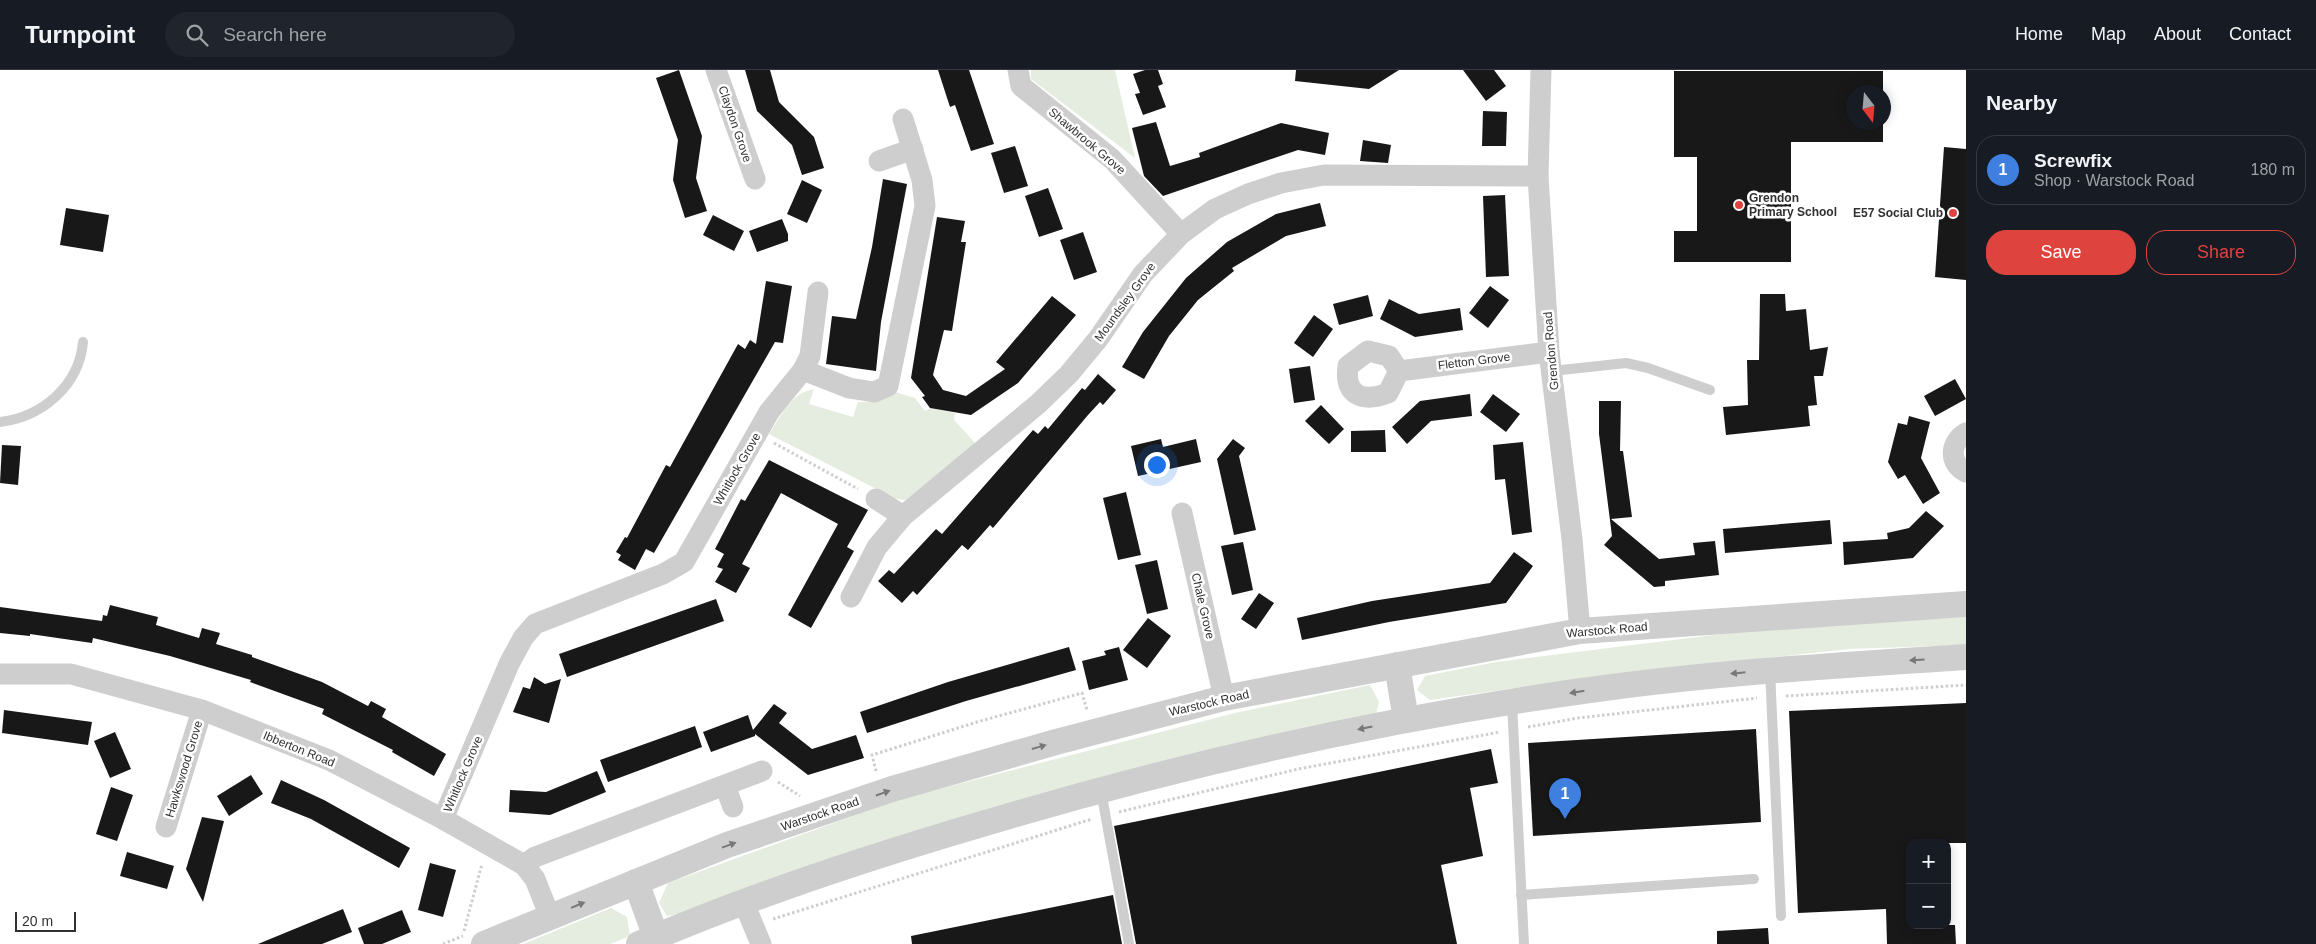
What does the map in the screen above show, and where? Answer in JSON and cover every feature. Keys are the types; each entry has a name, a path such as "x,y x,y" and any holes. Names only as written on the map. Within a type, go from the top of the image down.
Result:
{"street":[{"name":"Claydon Grove","path":"716,70 754,179"},
{"name":"Shawbrook Grove","path":"1018,70 1021,86 1112,159 1181,234"},
{"name":"Grendon Road","path":"1541,70 1538,176 1550,361 1572,538 1580,631"},
{"path":"803,370 849,388 874,392 888,386 925,206 922,180 903,118"},
{"path":"879,161 913,150"},
{"name":"Moundsley Grove","path":"851,597 877,547 903,516 1038,404 1069,374 1098,339 1143,274 1181,234 1215,209 1248,194 1281,183 1324,175 1538,176"},
{"name":"Whitlock Grove","path":"443,819 509,664 523,638 535,624 663,574 684,562 769,412 803,370 810,356 818,292"},
{"name":"Fletton Grove","path":"1399,371 1550,361"},
{"path":"1966,432 1959,438 1953,451 1957,465 1966,472"},
{"path":"876,499 903,516"},
{"name":"Chale Grove","path":"1182,513 1224,698"},
{"name":"Warstock Road","path":"473,940 550,916 727,846 892,790 1056,742 1224,698 1580,631 1966,604"},
{"path":"636,882 648,940 753,924 905,847 1100,790 1240,754 1406,720 1596,689 1770,669 1966,657"},
{"path":"1397,665 1406,720"},
{"name":"Ibberton Road","path":"0,674 71,674 202,710 329,760 443,819 524,865 535,879 550,916"},
{"name":"Hawkswood Grove","path":"166,827 202,710"},
{"path":"524,865 535,857 762,771"},
{"path":"725,786 732,807"}],"lane":[{"path":"0,422 39,410 66,388 77,369 83,342"},
{"path":"1550,361 1626,363 1648,368 1710,390"},
{"path":"1770,669 1781,916"},
{"path":"1512,703 1524,944"},
{"path":"1100,790 1129,944"},
{"path":"1522,894 1754,880"}],"path":[{"path":"757,434 876,499"},
{"path":"1520,728 1578,718 1771,696 1966,685"},
{"path":"878,776 872,754 977,722 1082,693 1088,715"},
{"path":"753,924 1104,816 1298,769 1501,732"},
{"path":"473,940 488,844"}],"shaded area":[{"path":"1031,70 1115,70 1135,158 1031,79"},
{"path":"814,389 809,404 853,417 858,402 878,400 895,392 915,398 925,411 930,408 955,413 954,420 977,445 906,500 896,499 769,434 793,400 806,391"},
{"path":"1966,617 1966,645 1849,649 1602,676 1430,700 1417,690 1425,676 1496,662 1762,629"},
{"path":"1370,685 1379,702 1376,714 686,913 667,916 659,903 668,883 900,799 1235,713"},
{"path":"611,908 627,917 630,936 610,944 523,944"}],"building":[{"path":"679,70 702,136 696,178 707,211 685,218 673,180 678,140 656,78"},
{"path":"745,70 770,70 779,102 814,137 824,168 802,175 792,145 757,111"},
{"path":"938,70 969,70 994,144 971,151 955,105 950,107"},
{"path":"1145,70 1158,70 1163,84 1158,86 1166,107 1143,115 1135,94 1140,93 1133,74"},
{"path":"1296,70 1399,70 1369,89 1295,81"},
{"path":"1463,70 1494,70 1506,86 1486,101"},
{"path":"1674,71 1883,71 1883,85 1846,85 1846,130 1883,130 1883,142 1791,142 1791,262 1674,262 1674,231 1697,231 1697,157 1674,157"},
{"path":"1483,111 1507,112 1506,146 1482,146"},
{"path":"1156,122 1170,166 1200,157 1199,153 1281,123 1329,133 1325,155 1298,150 1163,196 1144,176 1132,128"},
{"path":"1363,140 1391,145 1388,163 1360,161"},
{"path":"1015,146 1028,186 1004,193 991,153"},
{"name":"E57 Social Club","path":"1944,147 1966,149 1966,280 1935,277"},
{"path":"883,179 907,184 881,322 876,371 826,364 832,316 856,319 872,247"},
{"path":"802,180 822,190 807,223 787,214"},
{"path":"1048,188 1063,229 1039,237 1025,196"},
{"path":"1505,195 1509,276 1486,277 1483,196"},
{"path":"1320,203 1326,226 1286,236 1232,268 1234,271 1198,300 1169,336 1144,379 1122,367 1143,332 1186,278 1227,242 1276,214"},
{"path":"66,208 109,215 103,252 60,245"},
{"path":"713,215 744,231 734,251 703,235"},
{"path":"937,217 965,221 961,242 966,242 952,331 944,330 933,375 943,390 966,396 1005,369 996,362 1052,296 1076,315 1018,383 971,415 930,408 922,397 925,396 911,378"},
{"path":"782,219 788,234 788,241 757,252 749,231"},
{"path":"1083,232 1097,272 1074,280 1060,240"},
{"path":"766,281 792,286 783,343 775,342 654,553 646,549 635,570 618,560 621,555 616,552 625,537 627,538 666,465 670,467 738,344 745,349 750,340 756,344"},
{"path":"1490,286 1509,300 1488,328 1469,313"},
{"path":"1760,294 1785,294 1786,311 1806,309 1810,350 1828,347 1823,376 1814,376 1817,405 1808,406 1810,426 1726,435 1723,407 1748,405 1747,360 1759,360"},
{"path":"1368,295 1373,316 1339,325 1333,304"},
{"path":"1389,299 1419,314 1460,308 1463,330 1415,337 1380,319"},
{"path":"1314,315 1333,329 1313,357 1294,343"},
{"path":"1310,366 1315,400 1294,403 1289,369"},
{"path":"1098,374 1116,390 1103,405 1100,402 1088,415 993,528 990,525 968,550 962,545 917,595 913,591 902,603 878,581 889,570 894,574 936,529 942,534 1033,430 1038,434 1045,426 1048,429 1082,388 1085,390"},
{"path":"1955,379 1966,399 1935,416 1924,396"},
{"path":"1470,394 1472,416 1431,421 1407,444 1392,427 1420,401"},
{"path":"1493,394 1520,414 1506,432 1480,412"},
{"path":"1599,401 1621,401 1620,451 1623,451 1632,517 1611,519 1659,559 1695,555 1693,543 1715,541 1719,575 1665,581 1665,586 1654,587 1604,545 1612,536 1599,434"},
{"path":"1321,405 1344,429 1329,444 1305,421"},
{"path":"1909,416 1930,422 1921,458 1940,493 1923,504 1905,475 1898,479 1888,462 1898,423 1907,425"},
{"path":"1385,430 1386,452 1351,452 1351,431"},
{"path":"1161,439 1163,447 1196,439 1201,462 1138,476 1131,446"},
{"path":"1233,439 1245,448 1239,456 1256,530 1234,535 1217,459"},
{"path":"1523,442 1532,532 1512,535 1505,479 1495,480 1493,445"},
{"path":"2,445 21,446 18,485 0,483"},
{"path":"769,460 868,510 847,547 854,551 811,628 788,615 838,524 781,493 742,564 750,568 736,593 715,582 723,569 717,567 724,554 715,549 741,499 745,501"},
{"path":"1126,492 1141,555 1118,560 1103,498"},
{"path":"1926,511 1944,526 1913,558 1844,565 1843,542 1888,539 1887,533 1909,528"},
{"path":"1830,520 1832,544 1725,553 1723,529"},
{"path":"1243,542 1253,590 1232,595 1221,546"},
{"path":"1514,552 1533,566 1506,603 1389,622 1302,640 1297,618 1372,601 1490,583"},
{"path":"1157,560 1168,609 1147,614 1135,565"},
{"path":"1259,593 1274,603 1256,629 1241,619"},
{"path":"716,599 724,621 567,677 559,654"},
{"path":"110,605 158,617 156,625 199,638 202,628 220,633 216,644 252,655 252,657 322,682 368,706 371,701 386,709 382,717 446,754 434,776 392,752 393,750 322,714 324,709 250,682 251,680 170,656 93,638 92,643 30,634 30,636 0,633 0,607 102,621 103,615 107,616"},
{"path":"1148,618 1171,636 1147,668 1123,650"},
{"path":"1069,647 1076,670 966,701 867,733 860,712 948,682"},
{"path":"1119,647 1128,680 1089,690 1082,661 1106,655 1104,651"},
{"path":"534,677 545,684 561,679 549,723 513,712 523,687 530,689"},
{"path":"1966,703 1966,843 1951,843 1951,839 1906,839 1906,929 1951,929 1951,925 1955,925 1956,944 1887,944 1886,909 1798,913 1789,711"},
{"path":"774,704 787,713 779,723 812,749 856,735 864,758 808,775 755,734 755,736 711,752 703,732 748,715 753,730"},
{"path":"4,710 92,722 88,745 2,733"},
{"path":"695,726 702,747 608,782 600,760"},
{"path":"1756,729 1761,822 1533,836 1528,743"},
{"path":"115,732 131,769 110,778 94,741"},
{"path":"1491,749 1498,783 1470,788 1483,856 1441,865 1457,944 1136,944 1114,826"},
{"path":"597,771 606,792 550,815 509,812 510,790 546,792"},
{"path":"251,775 263,794 229,816 217,796"},
{"path":"281,780 324,800 410,848 399,868 311,819 271,803"},
{"path":"111,787 133,795 117,841 96,834"},
{"path":"202,817 224,821 203,902 186,869"},
{"path":"127,852 174,866 167,889 120,876"},
{"path":"430,863 456,870 443,917 418,910"},
{"path":"1113,895 1122,944 912,944 911,936"},
{"path":"343,909 352,932 322,944 258,944"},
{"path":"402,910 411,932 382,944 364,944 358,928"},
{"path":"1768,928 1769,944 1717,944 1717,931"}],"place":[{"name":"Grendon Primary School","path":"1739,205"},
{"name":"E57 Social Club","path":"1953,213"},
{"name":"Screwfix","path":"1565,819"}]}
